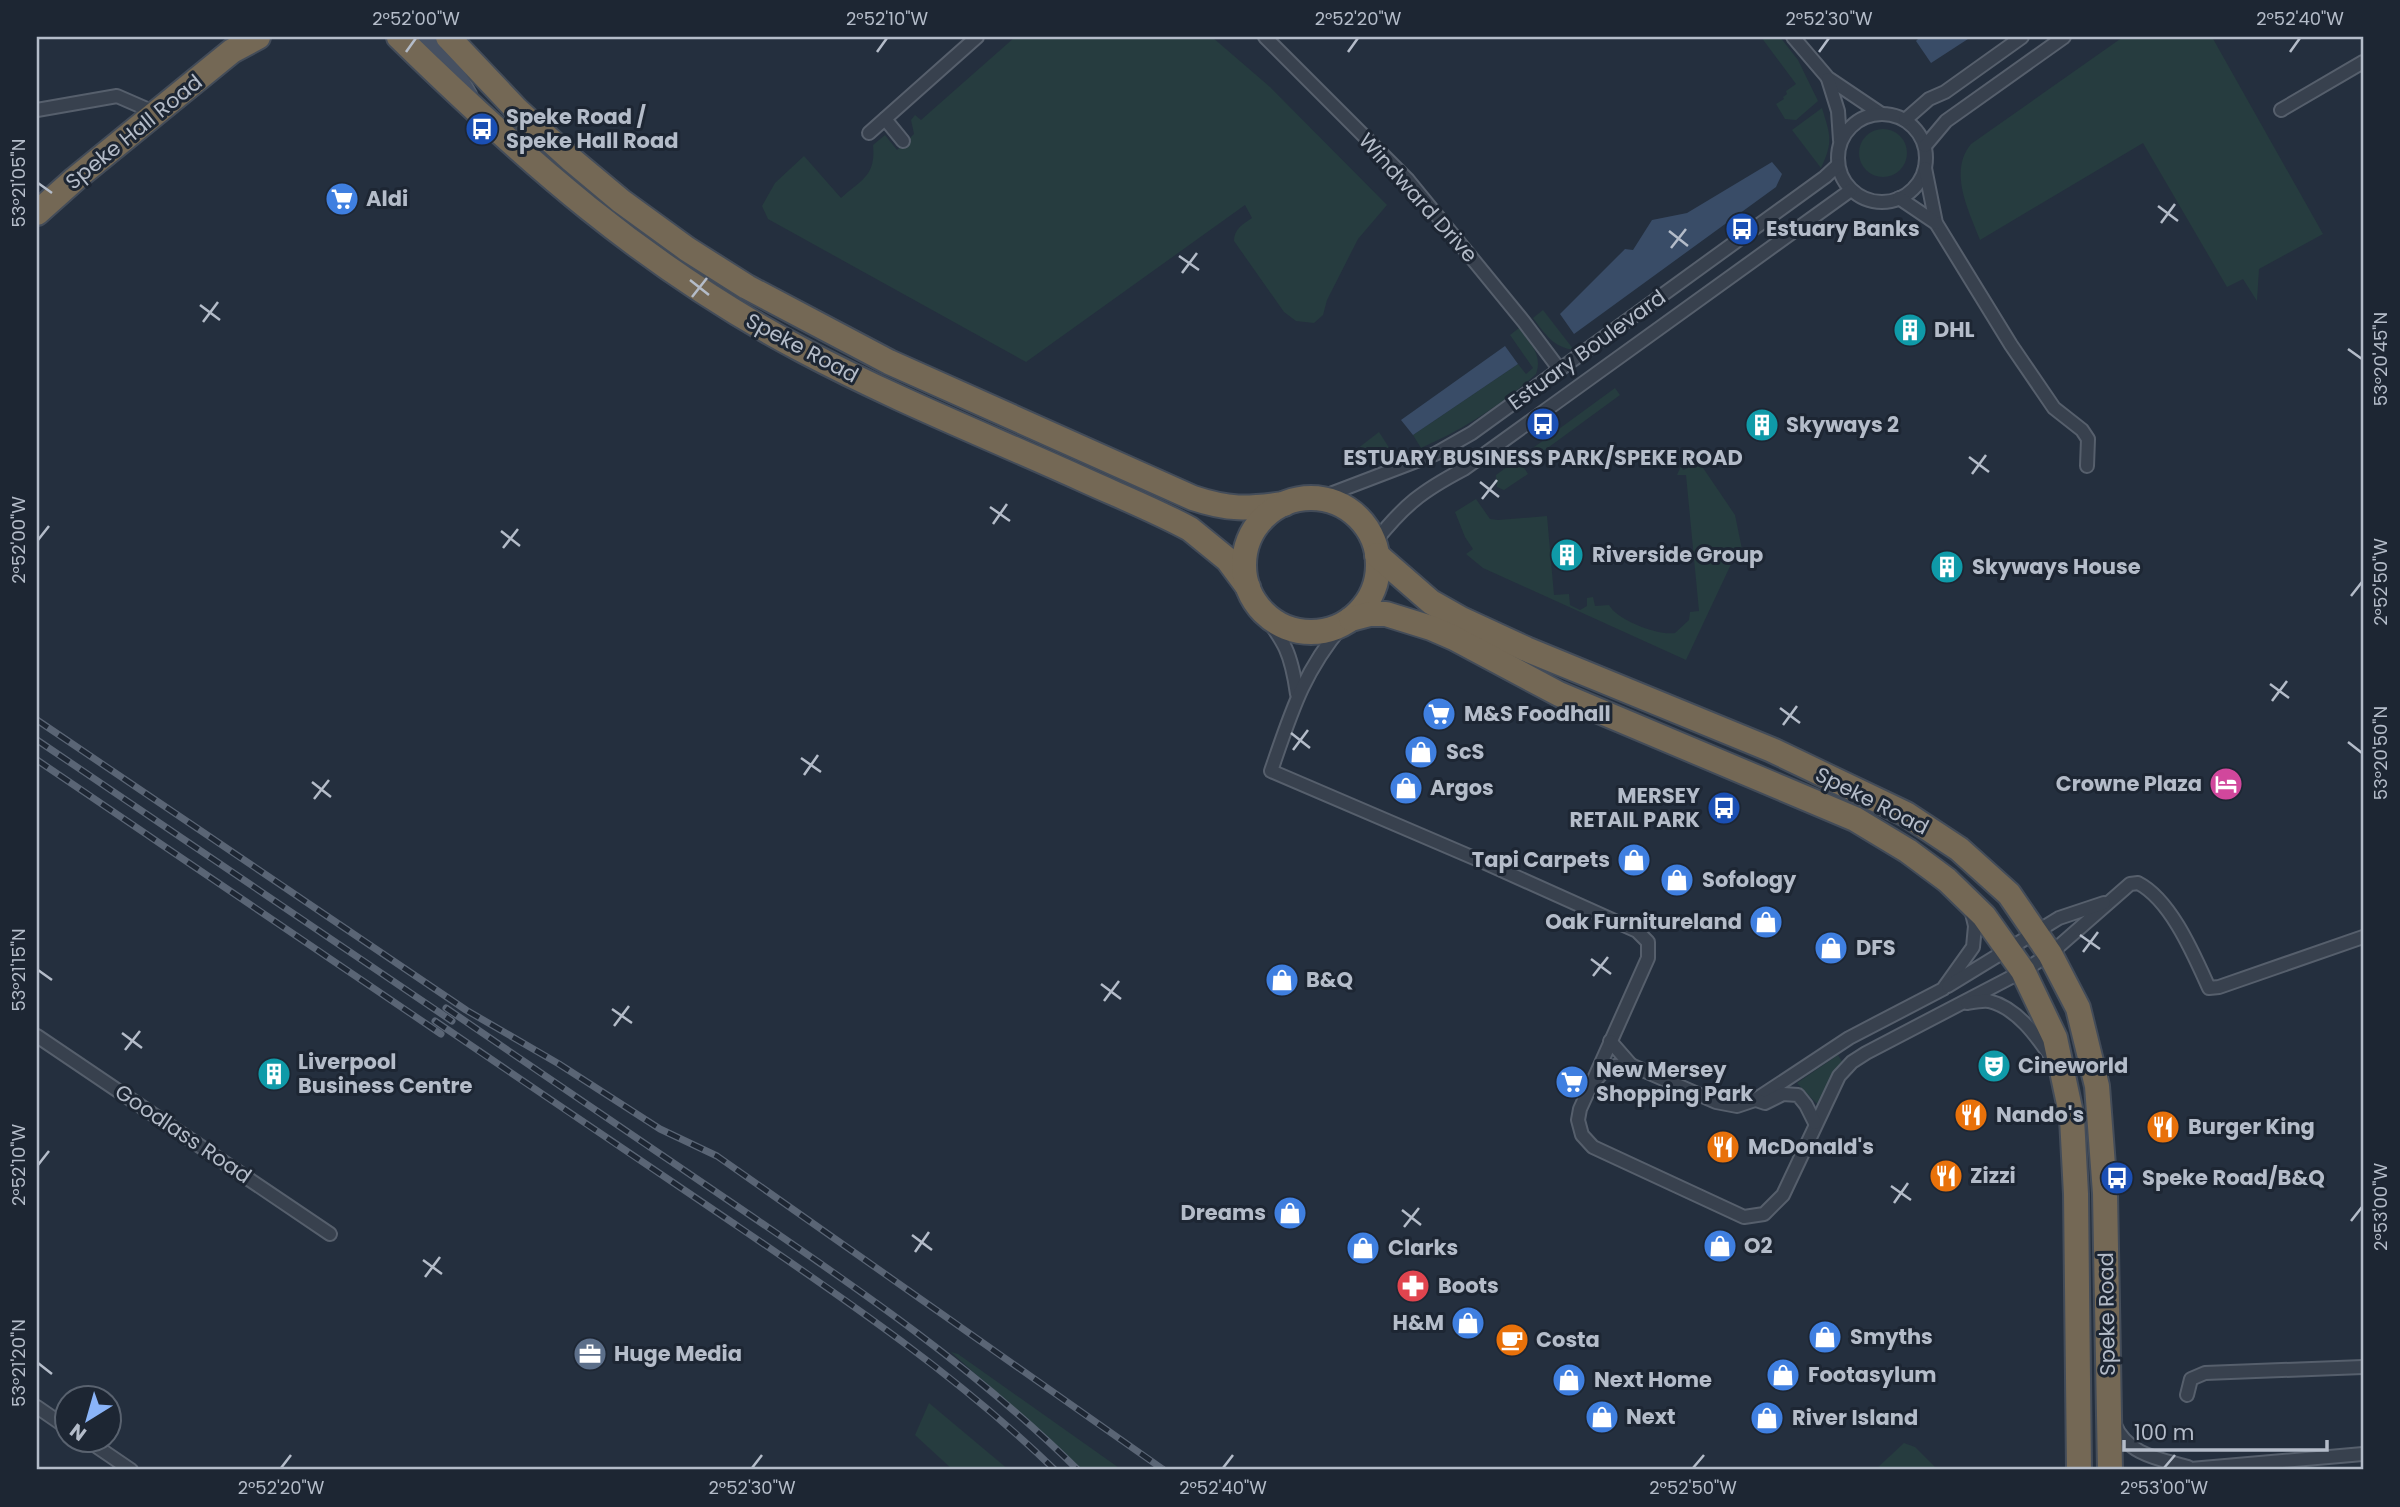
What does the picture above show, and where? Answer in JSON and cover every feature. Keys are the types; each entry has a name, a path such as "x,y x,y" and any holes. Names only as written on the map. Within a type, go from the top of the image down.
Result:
{"highway":[{"name":"Speke Hall Road","path":"37,213 238,44 258,37"},
{"path":"383,37 428,78 478,114"},
{"name":"Speke Road","path":"399,37 478,114 552,180 648,255 741,315 856,378 1191,529 1228,559 1254,598"},
{"name":"Speke Road","path":"448,37 517,110 572,160 621,201 737,281 833,334 902,368 1193,498 1230,508 1247,509 1284,504"},
{"path":"820,359 833,334"},
{"path":"1300,499 1317,499 1335,503 1352,512 1366,526 1376,549 1378,573 1373,591 1364,607 1347,622 1321,632 1299,631 1277,623 1254,598 1244,568 1247,548 1254,530 1267,515 1284,504 1300,499"},
{"name":"Speke Road","path":"1376,549 1403,580 1431,602 1461,619 1526,649 1772,750 1906,814 1959,849 2010,894 2050,954 2078,1008 2097,1086 2105,1193 2110,1470"},
{"name":"Speke Road","path":"1347,622 1370,614 1386,614 1431,628 1559,694 1855,819 1908,851 1947,880 1984,916 2023,971 2056,1038 2072,1118 2076,1194 2079,1470"}],"street":[{"path":"423,37 451,66 478,114"},
{"path":"869,133 977,37"},
{"name":"Windward Drive","path":"1265,37 1408,180 1560,370"},
{"path":"1793,37 1828,78 1880,113"},
{"path":"1905,120 1929,99 1945,92 2022,37"},
{"path":"1925,146 1946,121 2064,37"},
{"path":"2281,110 2363,62"},
{"path":"1828,78 1838,111 1838,165 1842,179 1851,190 1863,198 1877,202 1899,198 1914,188 1925,168"},
{"path":"37,110 117,96 156,113"},
{"path":"1840,141 1856,121 1867,115 1893,115 1914,127 1925,146 1925,168 1936,223 2011,345 2054,408 2082,430 2088,439 2087,466"},
{"path":"885,119 903,141"},
{"name":"Estuary Boulevard","path":"1317,499 1435,454 1472,433 1815,185 1838,165"},
{"name":"Estuary Boulevard","path":"1376,549 1396,515 1426,489 1464,469 1851,190"},
{"path":"1899,198 1936,223"},
{"path":"1254,598 1287,648 1292,660 1297,695"},
{"path":"1347,622 1325,646 1297,695 1271,771 1637,931 1648,942 1648,958 1580,1109 1578,1121 1582,1135 1593,1147 1744,1217 1764,1214 1783,1195 1839,1076 1852,1062 1898,1034 2023,971 2050,954 2130,884 2138,883 2154,895 2184,936 2210,988 2219,988 2363,937"},
{"path":"1943,989 1973,947 1975,926 1970,902"},
{"path":"1610,1041 1631,1065 1716,1102 1737,1106 1755,1100 1849,1038 1943,989 2059,918 2108,902"},
{"path":"2020,909 2037,919 2059,918"},
{"path":"1959,1003 1988,1001 2010,1012 2038,1038 2063,1075"},
{"name":"Goodlass Road","path":"37,1036 330,1234"},
{"path":"1591,1085 1604,1071 1615,1066 1631,1065"},
{"path":"1755,1100 1765,1103 1783,1094 1798,1095 1815,1123"},
{"path":"2187,1395 2191,1379 2205,1373 2363,1367"},
{"path":"37,1407 52,1417"},
{"path":"2109,1410 2118,1432 2140,1453 2193,1469"},
{"path":"108,1454 131,1470"},
{"path":"2179,1470 2363,1454"}],"green space":[{"path":"1015,37 1212,37 1270,87 1387,205 1358,239 1327,300 1323,315 1314,323 1296,321 1284,312 1234,241 1237,230 1252,218 1245,205 1026,362 768,219 762,206 775,183 804,156 841,198 870,170 873,145 885,135 897,150 914,134 911,120 915,115 921,120"},
{"path":"1761,37 1780,37 1798,60 1818,101 1796,120 1785,119 1776,104 1784,99 1786,91 1796,84"},
{"path":"2123,37 2212,37 2323,234 2259,269 2257,301 2243,279 2227,287 2143,143 1980,240 1966,204 1961,179 1964,155 1971,144"},
{"path":"1822,108 1829,144 1821,168 1792,130"},
{"path":"1883,129 1900,136 1907,153 1900,170 1883,177 1866,170 1859,153 1866,136"},
{"path":"1543,310 1574,350 1555,343 1533,318"},
{"path":"1519,328 1537,355 1536,374 1482,416 1421,448 1413,435 1518,364 1526,374 1533,368 1510,335"},
{"path":"1615,388 1620,395 1523,466 1528,474 1504,490 1497,487 1496,475"},
{"path":"1379,432 1395,457 1369,465 1357,449"},
{"path":"1695,456 1735,515 1742,549 1733,560 1686,660 1483,568 1466,554 1473,549 1455,512 1476,499 1490,519 1547,516 1554,595 1569,594 1570,605 1580,610 1587,606 1587,598 1593,597 1595,606 1609,605 1620,616 1639,626 1675,633 1689,620 1690,612 1699,611 1686,475 1677,475 1681,466 1683,470 1688,468"},
{"path":"1838,1055 1843,1063 1817,1104 1797,1083"},
{"path":"951,1352 958,1354 1122,1470 1083,1470"},
{"path":"929,1403 1009,1470 953,1470 915,1435"},
{"path":"1904,1443 1915,1447 1938,1470 1875,1470"}],"water":[{"path":"1920,37 1971,37 1931,63 1916,41"},
{"path":"1772,162 1782,174 1776,187 1574,334 1560,314 1625,249 1633,250 1652,220 1687,213"},
{"path":"1505,346 1518,364 1413,435 1401,420"}],"railway":[{"path":"37,720 466,1010 559,1064 660,1129 717,1156 1164,1470"},
{"path":"37,740 452,1021"},
{"path":"37,760 441,1034"},
{"path":"446,1008 874,1301 1000,1398 1078,1470"},
{"path":"435,1021 857,1309 979,1402 1055,1470"}],"place":[{"name":"Speke Road / Speke Hall Road","path":"482,129"},
{"name":"Aldi","path":"342,199"},
{"name":"Estuary Banks","path":"1742,229"},
{"name":"DHL","path":"1910,330"},
{"name":"ESTUARY BUSINESS PARK/SPEKE ROAD","path":"1543,424"},
{"name":"Skyways 2","path":"1762,425"},
{"name":"Riverside Group","path":"1567,555"},
{"name":"Skyways House","path":"1947,567"},
{"name":"M&S Foodhall","path":"1439,714"},
{"name":"ScS","path":"1421,752"},
{"name":"Crowne Plaza","path":"2226,784"},
{"name":"Argos","path":"1406,788"},
{"name":"MERSEY RETAIL PARK","path":"1724,808"},
{"name":"Tapi Carpets","path":"1634,860"},
{"name":"Sofology","path":"1677,880"},
{"name":"Oak Furnitureland","path":"1766,922"},
{"name":"DFS","path":"1831,948"},
{"name":"B&Q","path":"1282,980"},
{"name":"Cineworld","path":"1994,1066"},
{"name":"Liverpool Business Centre","path":"274,1074"},
{"name":"New Mersey Shopping Park","path":"1572,1082"},
{"name":"Nando's","path":"1971,1115"},
{"name":"Burger King","path":"2163,1127"},
{"name":"McDonald's","path":"1723,1147"},
{"name":"Zizzi","path":"1946,1176"},
{"name":"Speke Road/B&Q","path":"2117,1178"},
{"name":"Dreams","path":"1290,1213"},
{"name":"O2","path":"1720,1246"},
{"name":"Clarks","path":"1363,1248"},
{"name":"Boots","path":"1413,1286"},
{"name":"H&M","path":"1468,1323"},
{"name":"Smyths","path":"1825,1337"},
{"name":"Costa","path":"1512,1340"},
{"name":"Huge Media","path":"590,1354"},
{"name":"Footasylum","path":"1783,1375"},
{"name":"Next Home","path":"1569,1380"},
{"name":"Next","path":"1602,1417"},
{"name":"River Island","path":"1767,1418"}]}
